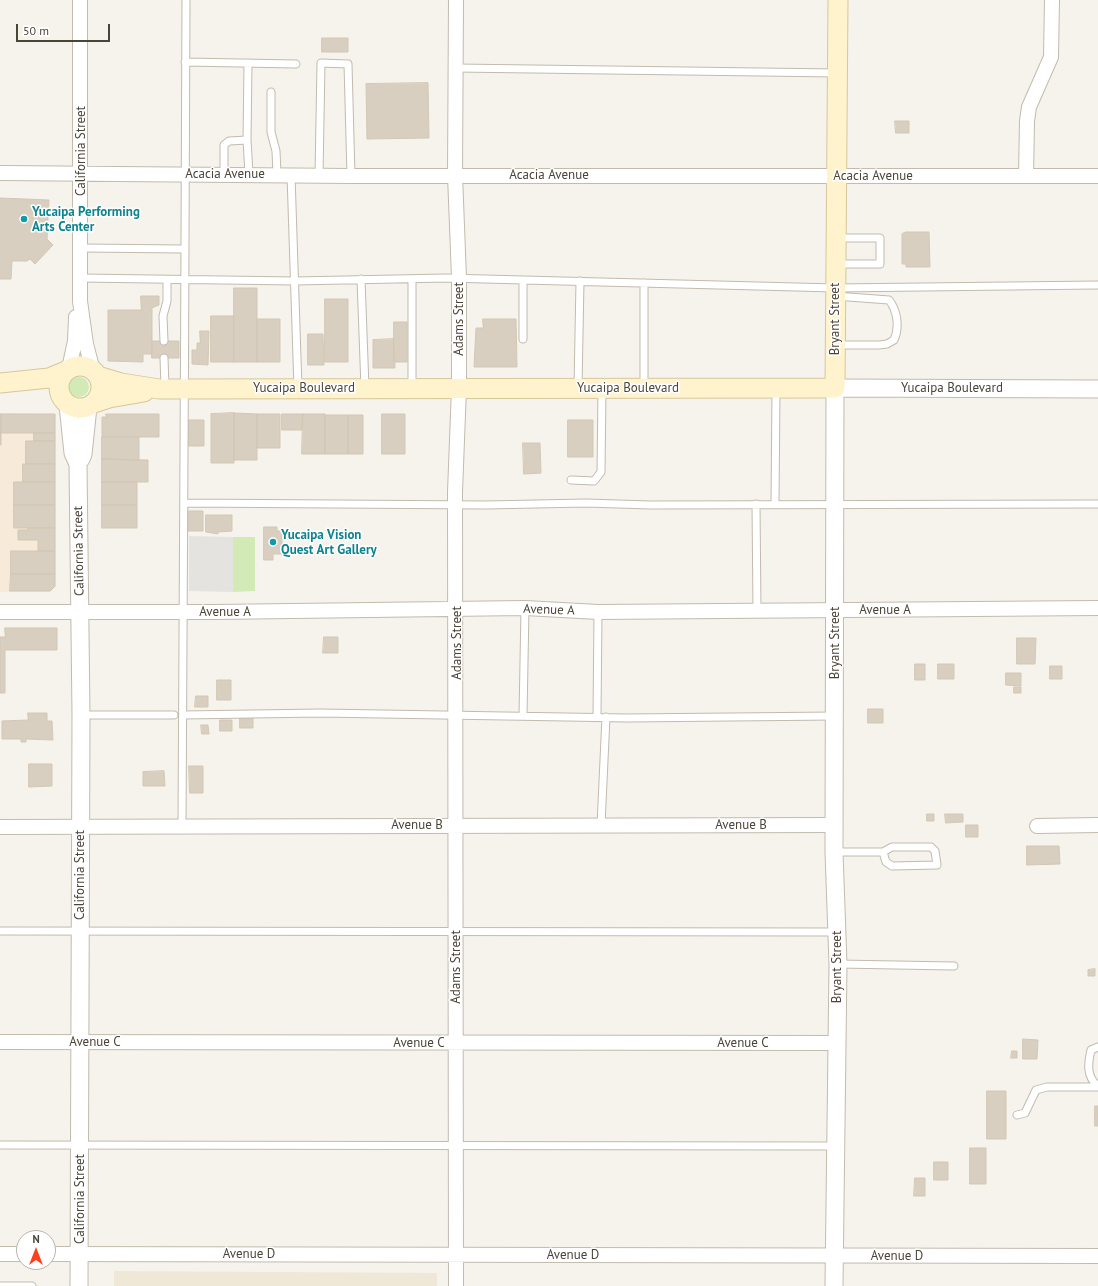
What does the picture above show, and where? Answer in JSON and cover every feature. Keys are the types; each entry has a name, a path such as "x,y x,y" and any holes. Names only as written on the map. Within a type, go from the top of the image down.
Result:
{"main road":[{"name":"Bryant Street","path":"835,388 838,0"},
{"path":"0,383 49,378 81,366 95,373 101,390 91,405 78,409 42,392 0,390"},
{"path":"66,403 60,395 59,382 68,370"},
{"name":"Yucaipa Boulevard","path":"95,373 120,383 162,389"},
{"name":"Yucaipa Boulevard","path":"91,405 109,398 162,389 186,388 835,388"}],"street":[{"name":"California Street","path":"80,0 80,301 86,344 95,373"},
{"name":"Adams Street","path":"456,0 455,175 459,278 459,388 456,504 457,715 455,825 456,1286"},
{"path":"1026,176 1027,122 1029,107 1050,57 1052,0"},
{"name":"Acacia Avenue","path":"0,173 277,174 351,176 1098,176"},
{"name":"California Street","path":"68,370 75,338 76,314 80,301"},
{"name":"Yucaipa Boulevard","path":"835,388 1098,389"},
{"name":"Bryant Street","path":"834,1286 838,964 834,852 835,388"},
{"name":"California Street","path":"66,403 73,453 78,464 80,611 79,1286"},
{"name":"California Street","path":"78,464 84,454 91,405"},
{"name":"Avenue A","path":"0,612 456,610 525,608 598,612 1098,608"},
{"name":"Avenue B","path":"0,827 79,825 835,825"},
{"path":"1037,826 1098,825"},
{"name":"Avenue C","path":"0,1042 837,1043"},
{"path":"0,1254 16,1254"},
{"name":"Avenue D","path":"56,1254 1098,1256"}],"lane":[{"path":"182,825 186,388 184,174 186,0"},
{"path":"185,62 296,64"},
{"path":"248,63 249,174"},
{"path":"319,175 321,63 348,64 351,176"},
{"path":"456,68 837,73"},
{"path":"271,92 271,132 276,151 277,174"},
{"path":"224,174 224,145 229,141 248,140"},
{"path":"291,175 298,388"},
{"path":"835,238 880,238 880,264 835,264"},
{"path":"81,248 184,249"},
{"path":"80,278 295,282 361,279 459,278 644,283 835,292 1098,285"},
{"path":"412,278 412,388"},
{"path":"361,279 365,388"},
{"path":"164,341 163,316 167,301 168,280"},
{"path":"523,280 523,339"},
{"path":"578,388 580,282"},
{"path":"644,283 644,388"},
{"path":"835,292 889,300 895,310 897,328 894,340 886,344 835,345"},
{"path":"162,389 164,358"},
{"path":"572,480 594,481 601,472 602,388"},
{"path":"775,504 776,388"},
{"path":"184,503 1098,504"},
{"path":"756,504 757,610"},
{"path":"523,716 525,608"},
{"path":"597,717 598,612"},
{"path":"183,715 321,713 597,717 835,716"},
{"path":"80,715 174,715"},
{"path":"601,825 606,717"},
{"path":"834,852 883,852 892,847 931,848 935,851 937,865 892,866 886,862 883,852"},
{"path":"0,931 838,932"},
{"path":"838,964 954,966"},
{"path":"1098,1047 1091,1050 1089,1060 1089,1073 1093,1082 1098,1086"},
{"path":"1017,1115 1025,1113 1036,1090 1047,1087 1098,1086"},
{"path":"0,1145 836,1146"},
{"path":"0,1286 32,1286"}],"shaded area":[{"path":"0,413 56,414 56,587 51,592 0,592"},
{"path":"189,536 233,537 233,592 189,591"},
{"path":"114,1271 437,1273 437,1286 114,1286"}],"green space":[{"path":"79,377 86,380 89,387 86,394 79,397 72,394 69,387 72,380"},
{"path":"233,537 255,537 255,591 233,592"}],"building":[{"path":"322,38 348,38 348,52 322,52"},
{"path":"428,83 429,138 367,139 366,84"},
{"path":"895,121 909,121 909,133 896,133"},
{"name":"Yucaipa Performing Arts Center","path":"0,198 49,200 47,239 53,245 35,264 30,259 27,261 12,261 11,279 0,279"},
{"path":"906,232 929,232 930,267 906,267 906,264 902,264 902,234"},
{"path":"234,288 257,288 257,362 234,362"},
{"path":"141,296 159,296 159,305 152,308 152,354 143,354 143,362 108,361 108,310 141,310"},
{"path":"325,299 348,299 348,362 325,362"},
{"path":"211,316 234,316 234,362 211,362"},
{"path":"257,319 280,319 280,362 257,362"},
{"path":"483,319 516,319 517,367 474,367 476,328 483,328"},
{"path":"394,322 407,322 407,362 394,362"},
{"path":"200,331 209,331 208,365 192,364 192,350 197,350 197,343 200,343"},
{"path":"308,334 323,334 324,365 308,365"},
{"path":"394,339 395,368 373,368 373,340"},
{"path":"152,341 179,341 179,358 152,358"},
{"path":"234,413 234,463 211,463 211,414"},
{"path":"234,413 257,414 257,460 234,460"},
{"path":"1,414 1,445 0,445"},
{"path":"1,414 55,414 55,433 1,433"},
{"path":"106,414 159,414 159,437 102,437 102,417 106,417"},
{"path":"257,414 280,414 280,448 257,448"},
{"path":"282,414 303,414 302,430 282,430"},
{"path":"303,414 325,414 325,454 302,454"},
{"path":"382,414 405,414 405,454 382,454"},
{"path":"325,415 348,415 348,454 325,454"},
{"path":"348,415 363,415 363,454 348,454"},
{"path":"189,420 204,420 204,446 189,446"},
{"path":"568,420 593,420 593,457 568,457"},
{"path":"34,433 55,433 55,441 34,441"},
{"path":"102,437 139,437 139,460 102,459"},
{"path":"26,441 55,441 55,464 26,464"},
{"path":"523,443 540,443 541,473 524,474"},
{"path":"102,459 148,460 148,482 102,482"},
{"path":"23,464 55,464 55,482 23,482"},
{"path":"14,482 55,482 55,505 14,505"},
{"path":"102,482 137,482 137,505 102,505"},
{"path":"14,505 55,505 55,528 14,528"},
{"path":"102,505 137,505 137,528 102,528"},
{"path":"188,511 203,511 203,531 188,531"},
{"path":"206,515 232,515 232,531 218,532 218,534 206,532"},
{"name":"Yucaipa Vision Quest Art Gallery","path":"264,527 277,527 277,531 282,531 282,554 273,554 273,560 264,560"},
{"path":"28,528 55,528 55,551 38,551 38,540 18,540 18,530 28,530"},
{"path":"11,551 55,551 55,574 11,574"},
{"path":"11,574 55,574 55,586 50,591 10,591"},
{"path":"5,628 57,628 57,650 5,650 5,693 0,693 0,637 5,637"},
{"path":"324,637 338,637 338,653 323,653"},
{"path":"1017,638 1036,638 1035,664 1017,664"},
{"path":"915,664 925,664 925,680 915,680"},
{"path":"938,664 954,664 954,679 938,679"},
{"path":"1050,666 1062,666 1062,679 1050,679"},
{"path":"1006,673 1021,673 1021,686 1006,685"},
{"path":"217,680 231,680 231,700 217,700"},
{"path":"1014,687 1021,687 1021,693 1014,693"},
{"path":"196,696 208,696 208,707 195,707"},
{"path":"868,709 883,709 883,723 868,723"},
{"path":"28,713 47,713 47,721 52,721 53,740 26,739 26,742 21,742 21,739 2,739 2,721 28,720"},
{"path":"240,718 253,718 253,728 240,728"},
{"path":"220,720 232,720 232,731 220,731"},
{"path":"201,725 208,725 209,734 202,734"},
{"path":"29,764 52,764 52,786 29,787"},
{"path":"189,766 203,766 203,793 190,793"},
{"path":"164,771 165,786 143,786 143,772"},
{"path":"927,814 934,814 934,821 927,821"},
{"path":"945,814 963,814 963,822 946,823"},
{"path":"966,825 978,825 978,837 966,837"},
{"path":"1027,846 1059,846 1060,864 1027,865"},
{"path":"1095,969 1095,976 1088,976 1088,970"},
{"path":"1023,1039 1038,1040 1037,1059 1023,1059"},
{"path":"1012,1051 1017,1051 1017,1058 1011,1058"},
{"path":"987,1091 1006,1091 1006,1139 987,1139"},
{"path":"1095,1106 1098,1106 1098,1126 1095,1126"},
{"path":"970,1148 986,1148 986,1184 970,1184"},
{"path":"934,1162 948,1162 948,1180 934,1180"},
{"path":"915,1178 925,1178 925,1196 914,1196"}],"place":[{"name":"Yucaipa Performing Arts Center","path":"24,219"},
{"name":"Yucaipa Vision Quest Art Gallery","path":"273,542"}]}
